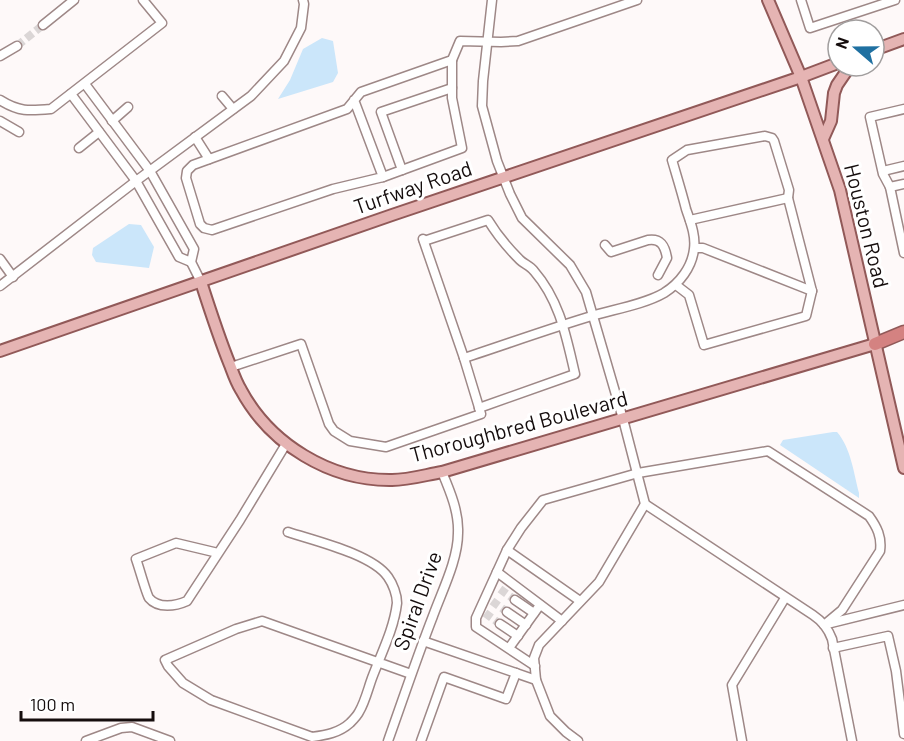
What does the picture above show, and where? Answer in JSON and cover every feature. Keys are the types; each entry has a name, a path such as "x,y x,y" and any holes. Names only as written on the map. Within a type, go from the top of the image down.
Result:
{"highway":[{"path":"875,344 904,332"},
{"path":"875,344 904,341"}],"main road":[{"name":"Houston Road","path":"768,0 801,77 840,190 904,468"},
{"path":"886,46 904,39"},
{"name":"Turfway Road","path":"0,351 826,68"},
{"path":"823,139 831,121 834,93 842,78"},
{"name":"Thoroughbred Boulevard","path":"201,282 221,343 239,387 259,419 286,444 310,460 348,474 370,478 392,480 442,472 875,344"}],"street":[{"path":"43,25 74,0"},
{"path":"0,100 9,106 28,112 51,110 162,23 143,0"},
{"path":"0,286 251,96 284,61 301,28 303,0"},
{"path":"492,0 482,106 503,178 522,219 570,266 586,292 624,419 645,504 599,582 539,645 534,658 536,680 550,716 578,741"},
{"path":"452,60 360,92 347,109 193,165 187,171 186,178 200,224 212,230 333,189 383,177 462,148 452,98 452,60 460,41 518,41 637,0"},
{"path":"801,0 810,28 895,0"},
{"path":"0,56 16,46"},
{"path":"85,84 150,171 194,249 191,262 201,282"},
{"path":"402,170 381,112 452,88"},
{"path":"71,94 136,181 179,257 191,262"},
{"path":"222,96 233,109"},
{"path":"354,100 383,177"},
{"path":"112,121 128,107"},
{"path":"904,109 870,117 883,171 890,187 904,253"},
{"path":"0,121 19,132"},
{"path":"79,148 99,132"},
{"path":"464,358 650,299 676,285 687,271 695,248 690,220 672,160 687,150 765,136 772,138 789,190 788,198 812,291 806,316 704,345 689,295 676,285"},
{"path":"195,137 209,159"},
{"path":"883,171 904,166"},
{"path":"890,187 904,184"},
{"path":"690,220 788,198"},
{"path":"231,368 302,344 329,424 342,437 360,443 386,447 481,414 479,408 464,358 423,240 488,220 497,236 521,261 533,269 551,294 563,326 575,374 479,408"},
{"path":"605,245 611,252 648,240 659,240 663,244 667,258 658,275"},
{"path":"695,248 703,248 812,291"},
{"path":"0,260 13,277"},
{"path":"218,553 176,543 136,560 149,598 158,604 167,606 187,601 240,520 286,444"},
{"path":"534,666 476,627 476,618 496,586 498,572 507,550 543,500 638,473 768,451 869,516 876,525 881,542 880,551 842,610 824,625"},
{"name":"Spiral Drive","path":"388,741 458,544 457,515 442,472"},
{"path":"645,504 820,620 829,631 852,741"},
{"path":"288,532 357,555 375,564 393,586 397,601 387,641 378,662 359,713 351,723 328,735 312,736 211,700 183,683 168,666 165,660 236,629 262,621 378,662 411,674"},
{"path":"507,550 580,601"},
{"path":"498,572 562,621"},
{"path":"742,741 732,686 785,598"},
{"path":"515,600 534,613"},
{"path":"848,600 860,616"},
{"path":"509,648 540,605"},
{"path":"824,625 904,605"},
{"path":"507,612 526,625"},
{"path":"500,624 518,636"},
{"path":"833,648 888,636 896,671 904,734"},
{"path":"423,641 536,680"},
{"path":"421,741 444,677 506,699 516,673"},
{"path":"86,741 121,728 132,727 170,741"}],"water":[{"path":"322,38 333,41 338,73 333,82 278,99 290,80 303,49"},
{"path":"129,224 141,225 154,247 149,268 96,262 92,255 93,248"},
{"path":"837,432 842,438 849,453 859,498 780,445 783,440"}],"tunnel":[{"path":"17,46 43,25"},
{"path":"500,589 515,600"},
{"path":"492,601 507,612"},
{"path":"485,613 500,624"}]}
